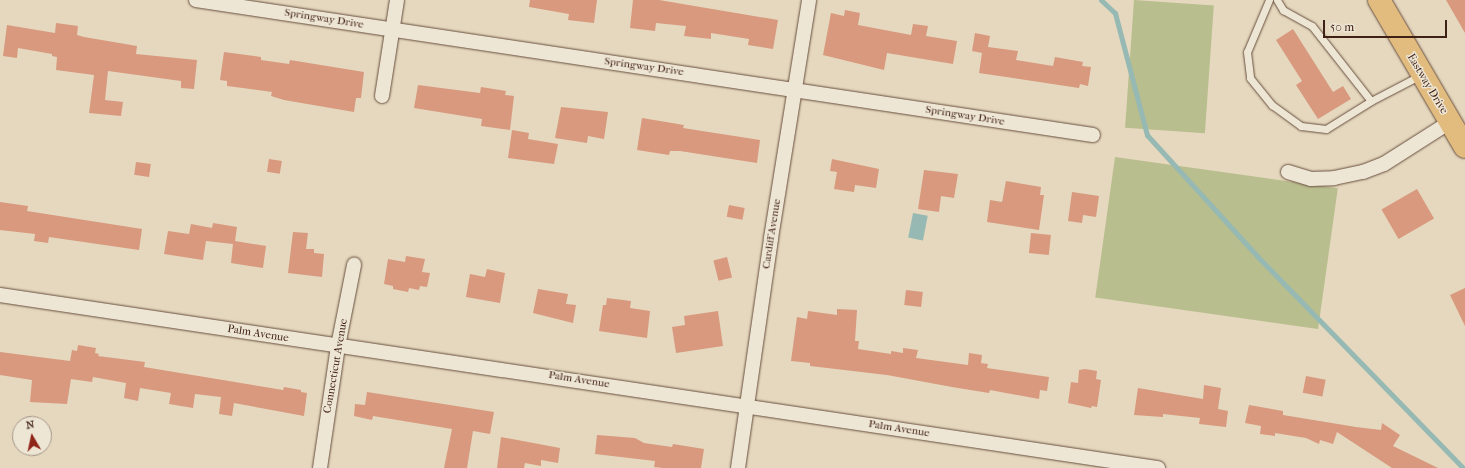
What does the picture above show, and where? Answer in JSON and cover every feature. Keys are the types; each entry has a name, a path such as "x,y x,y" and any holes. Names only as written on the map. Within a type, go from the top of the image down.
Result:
{"main road":[{"name":"Eastway Drive","path":"1383,3 1421,75 1465,147"}],"street":[{"name":"Springway Drive","path":"196,0 794,89 1093,136"},
{"path":"382,96 398,0"},
{"name":"Cardiff Avenue","path":"738,468 794,89 809,0"},
{"path":"1288,172 1311,179 1334,178 1363,172 1384,164 1450,122"},
{"name":"Connecticut Avenue","path":"320,468 338,346 354,264"},
{"name":"Palm Avenue","path":"0,295 1158,468"}],"lane":[{"path":"1269,0 1247,52 1250,78 1272,105 1301,126 1326,129 1371,101 1421,75"},
{"path":"1277,0 1283,10 1312,26 1371,101"}],"green space":[{"path":"1134,0 1214,6 1205,133 1125,128"},
{"path":"1115,157 1338,188 1318,329 1095,298"}],"water":[{"path":"913,213 928,216 923,240 908,238"}],"building":[{"path":"530,0 597,0 594,23 568,20 569,14 529,7"},
{"path":"633,0 659,0 778,20 773,49 748,45 749,39 711,33 711,39 684,36 686,26 656,23 655,31 630,28"},
{"path":"1446,0 1465,0 1465,33"},
{"path":"845,10 860,13 858,25 911,35 913,24 928,26 926,36 957,41 953,64 887,53 884,70 823,55 831,13 844,16"},
{"path":"56,23 78,26 77,35 84,37 137,46 136,54 197,60 194,89 181,88 181,81 108,71 105,100 123,102 121,116 89,113 94,75 56,70 57,57 52,56 52,54 18,48 17,58 3,56 7,25 55,33"},
{"path":"1293,29 1333,92 1343,86 1351,99 1318,119 1296,85 1302,81 1276,40"},
{"path":"975,33 990,36 988,47 1018,51 1016,60 1053,66 1055,57 1083,62 1082,66 1091,67 1088,86 1080,84 1079,88 979,73 982,53 972,51"},
{"path":"224,52 261,57 261,60 289,64 290,60 364,72 361,98 356,98 354,112 284,100 271,96 272,92 227,86 227,81 220,80"},
{"path":"418,85 480,93 481,87 506,91 505,95 514,96 510,130 481,126 482,119 414,108"},
{"path":"561,107 608,112 604,139 588,136 587,143 555,138"},
{"path":"642,118 684,125 683,128 760,140 757,163 680,151 670,151 669,155 637,150"},
{"path":"512,130 529,133 528,139 558,144 554,164 508,158"},
{"path":"269,159 282,161 280,174 267,172"},
{"path":"832,159 879,169 876,188 855,185 854,192 834,189 837,172 830,171"},
{"path":"136,162 151,164 149,177 134,175"},
{"path":"924,170 958,174 954,198 941,196 939,212 918,209"},
{"path":"1006,181 1041,187 1040,195 1044,195 1039,230 987,222 990,200 1002,202"},
{"path":"1417,189 1434,218 1398,239 1381,210"},
{"path":"1072,192 1099,196 1096,217 1083,215 1082,223 1068,221"},
{"path":"0,202 28,206 27,211 142,229 139,250 49,237 48,243 34,241 35,234 0,230"},
{"path":"729,205 745,208 742,220 727,217"},
{"path":"213,223 237,227 235,241 266,246 263,268 231,263 233,244 206,241 203,260 164,254 168,231 189,234 191,224 212,228"},
{"path":"293,232 308,233 306,249 314,249 314,253 324,254 322,277 288,273"},
{"path":"1031,233 1051,235 1049,255 1029,253"},
{"path":"406,256 425,259 422,272 430,273 427,287 420,286 419,290 409,288 408,292 393,289 393,286 384,284 388,259 405,262"},
{"path":"727,257 732,277 718,281 713,260"},
{"path":"487,269 505,273 500,303 466,297 470,274 485,277"},
{"path":"1465,288 1465,326 1450,295"},
{"path":"538,289 568,294 566,304 576,305 573,323 533,313"},
{"path":"906,290 923,292 921,307 904,305"},
{"path":"607,298 631,301 630,308 650,311 647,338 599,331 603,305 606,305"},
{"path":"837,309 857,310 855,341 859,341 858,349 891,354 891,351 903,353 903,348 918,350 916,358 968,365 969,353 982,355 981,363 988,364 987,368 1049,377 1047,391 1040,390 1039,399 990,390 989,393 887,375 810,366 810,363 791,361 797,317 807,319 808,311 837,315"},
{"path":"718,311 723,346 676,353 672,327 685,325 684,316"},
{"path":"78,345 96,348 95,353 99,354 98,356 145,362 144,367 283,390 284,387 301,390 301,392 307,393 304,416 234,403 232,416 219,414 221,397 195,394 193,408 169,404 171,393 140,388 138,401 124,398 126,383 93,377 92,382 71,379 67,404 30,402 32,380 0,375 0,352 70,361 72,350 77,351"},
{"path":"1085,369 1097,371 1096,379 1101,380 1097,407 1092,406 1091,408 1068,403 1071,382 1078,383 1079,370"},
{"path":"1306,376 1326,380 1322,397 1303,393"},
{"path":"1204,385 1221,388 1218,409 1228,411 1226,427 1199,424 1200,418 1163,414 1163,417 1134,415 1138,388 1203,399"},
{"path":"367,392 494,412 490,434 473,431 467,468 444,468 452,429 373,416 372,420 354,416 355,404 365,405"},
{"path":"1249,405 1283,411 1283,415 1356,427 1381,430 1382,423 1400,435 1393,446 1438,468 1392,468 1337,432 1333,444 1320,440 1319,444 1306,438 1275,433 1275,436 1260,434 1261,426 1245,423"},
{"path":"597,435 635,438 644,443 672,447 673,444 704,449 701,468 654,467 655,461 595,454"},
{"path":"501,437 560,448 558,463 541,460 541,466 525,463 524,468 497,468"}],"waterway":[{"path":"1101,0 1115,13 1147,135 1257,256 1463,468"}]}
